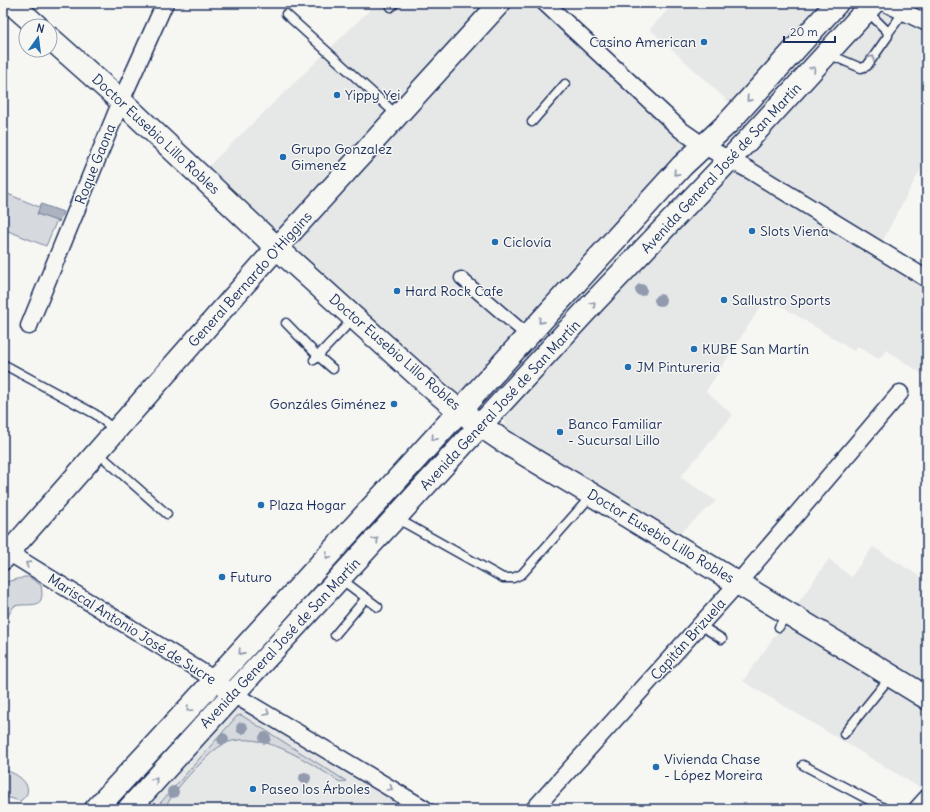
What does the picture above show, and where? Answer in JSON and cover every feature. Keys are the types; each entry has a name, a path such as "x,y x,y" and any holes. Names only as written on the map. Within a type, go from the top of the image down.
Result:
{"main road":[{"path":"11,3 28,18"},
{"name":"Avenida General José de San Martín","path":"96,809 682,166 728,123 837,3"},
{"name":"Avenida General José de San Martín","path":"135,806 233,694 595,301 827,53 875,6"},
{"name":"Doctor Eusebio Lillo Robles","path":"58,45 121,101 277,248 436,391 460,410 481,425 592,495 738,583 783,620 891,676 927,698"}],"street":[{"name":"Roque Gaona","path":"29,326 121,101 165,3"},
{"name":"General Bernardo O'Higgins","path":"5,553 116,431 277,248 500,3"},
{"path":"545,3 681,130 704,146 749,170 927,279"},
{"path":"875,6 904,12 927,23"},
{"path":"461,278 520,328"},
{"name":"Capitán Brizuela","path":"534,809 738,583 900,392"},
{"name":"Mariscal Antonio José de Sucre","path":"5,553 215,680 233,694 425,809"},
{"path":"917,809 927,798"}],"lane":[{"path":"875,6 888,33"},
{"path":"827,53 864,68 867,66 888,36 888,33 904,12"},
{"path":"286,14 398,116"},
{"path":"532,122 565,84"},
{"path":"316,358 354,317"},
{"path":"286,323 316,358 333,369"},
{"path":"3,364 94,414 116,431"},
{"path":"97,452 167,514"},
{"path":"396,518 504,578 513,578 522,574 592,495"},
{"path":"340,578 378,607"},
{"path":"335,635 366,598"},
{"path":"700,625 722,639"},
{"path":"844,734 891,676"},
{"path":"803,764 886,809"}],"shaded area":[{"path":"377,3 545,3 697,140 447,409 191,183"},
{"path":"674,3 825,3 732,105 650,29"},
{"path":"884,3 927,3 927,157 878,249 927,279 927,377 886,350 879,359 857,346 854,351 767,297 706,391 733,415 680,477 716,501 679,534 507,429 503,413 727,176 751,153 872,19"},
{"path":"3,192 59,215 46,246 3,229"},
{"path":"41,204 63,212 59,222 37,214"},
{"path":"459,428 463,429 238,672 237,671"},
{"path":"873,547 927,581 927,792 743,681 829,559 851,577"},
{"path":"24,577 29,577 41,585 41,599 35,604 14,606 3,624 3,584"},
{"path":"211,699 213,700 212,703 115,809 106,809"},
{"path":"237,706 388,794 413,809 141,809"},
{"path":"241,715 346,781 340,782 303,759 275,746 246,740 232,741 227,742 214,750 185,779 164,809 155,809 237,716"},
{"path":"3,770 15,774 27,786 25,796 20,801 3,796"}],"place":[{"name":"Casino American","path":"704,42"},
{"name":"Yippy Yei","path":"337,95"},
{"name":"Grupo Gonzalez Gimenez","path":"283,157"},
{"name":"Slots Viena","path":"752,231"},
{"name":"Ciclovía","path":"495,242"},
{"name":"Hard Rock Cafe","path":"397,291"},
{"name":"Sallustro Sports","path":"724,300"},
{"name":"KUBE San Martín","path":"694,349"},
{"name":"JM Pintureria","path":"628,367"},
{"name":"Gonzáles Giménez","path":"394,404"},
{"name":"Banco Familiar - Sucursal Lillo","path":"560,432"},
{"name":"Plaza Hogar","path":"261,505"},
{"name":"Futuro","path":"222,577"},
{"name":"Vivienda Chase - López Moreira","path":"656,767"},
{"name":"Paseo los Árboles","path":"253,789"}]}
